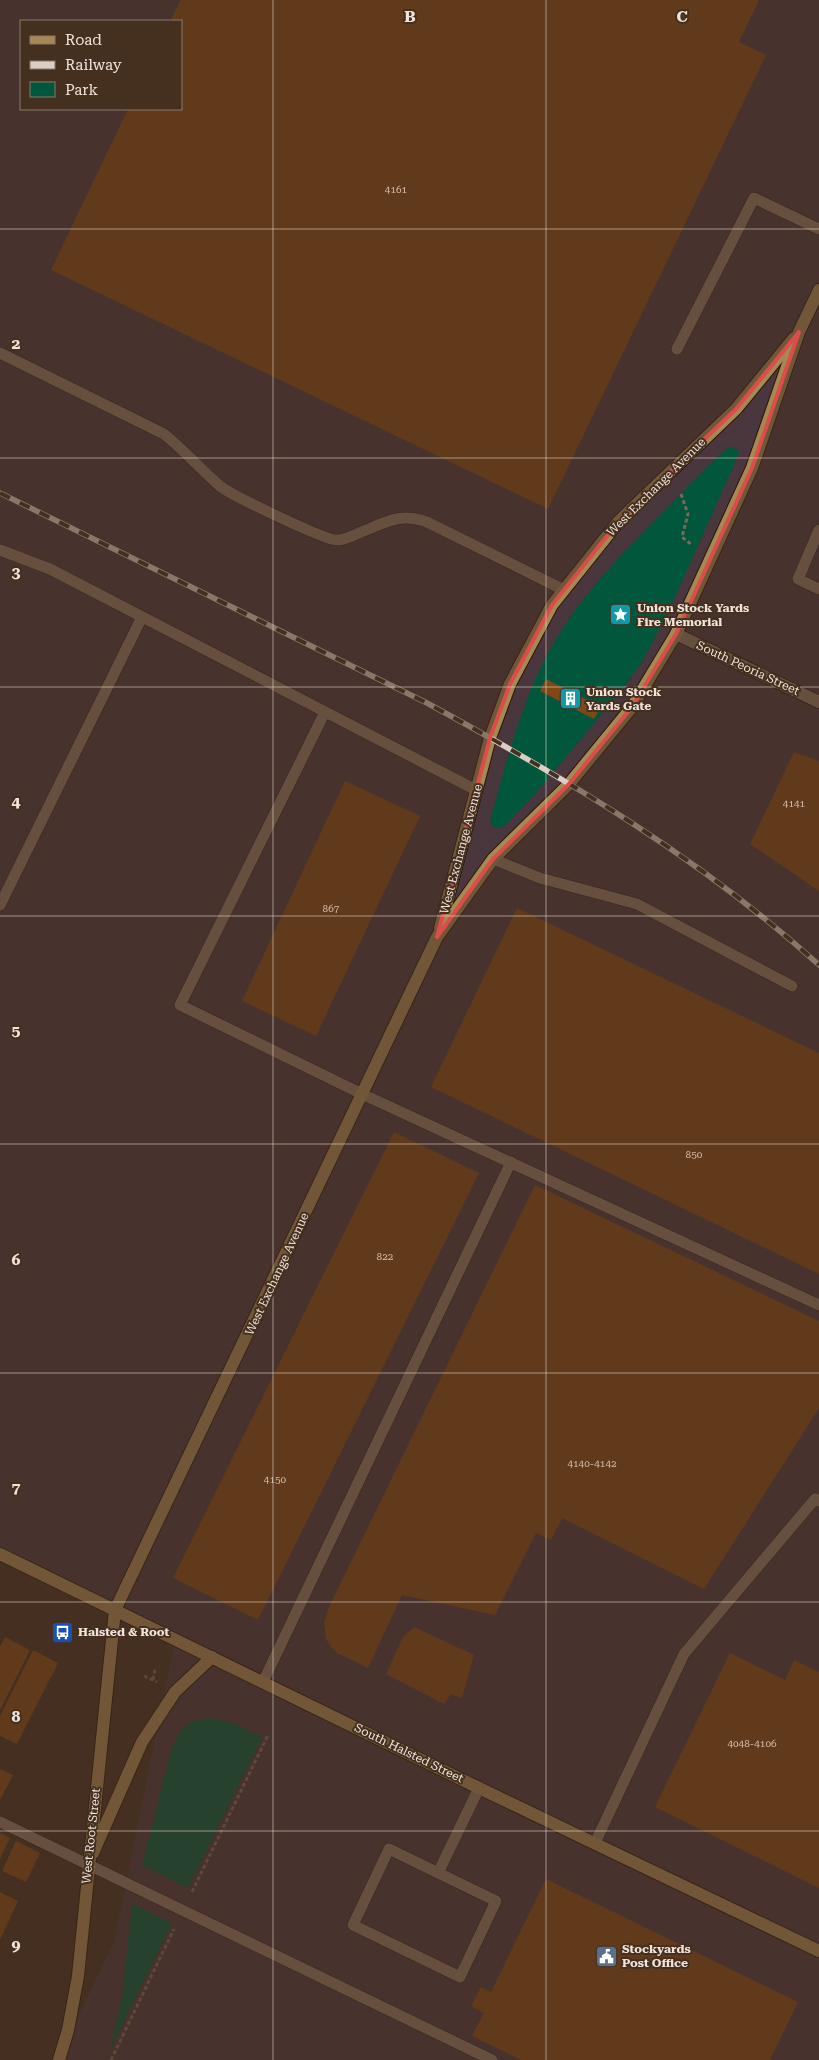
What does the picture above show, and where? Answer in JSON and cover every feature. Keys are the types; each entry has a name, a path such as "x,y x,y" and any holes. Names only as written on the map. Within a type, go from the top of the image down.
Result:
{"street":[{"name":"West Exchange Avenue","path":"116,1610 437,937 493,859 569,784 632,707 676,634 752,468 798,332 819,290"},
{"name":"West Exchange Avenue","path":"437,937 490,738 510,684 552,605 619,521 736,409 798,332"},
{"name":"South Peoria Street","path":"676,634 819,702"},
{"name":"South Halsted Street","path":"0,1554 479,1788 819,1951"},
{"name":"West Root Street","path":"59,2060 68,2030 78,1976 88,1865 116,1610"},
{"path":"88,1865 142,1742 175,1692 212,1657"}],"lane":[{"path":"677,349 754,198 819,229"},
{"path":"0,353 164,434 221,487 326,538 345,539 390,520 414,517 564,590"},
{"path":"819,530 798,579 819,589"},
{"path":"0,550 50,569 476,790"},
{"path":"0,905 142,617"},
{"path":"325,712 180,1005 362,1094 819,1306"},
{"path":"493,859 540,878 637,904 792,986"},
{"path":"263,1682 511,1162"},
{"path":"595,1843 684,1654 815,1499 819,1501"},
{"path":"438,1873 479,1788"},
{"path":"0,1822 492,2060"},
{"path":"389,1849 438,1873 496,1902 460,1976 353,1925 389,1849"}],"path":[{"path":"681,494 688,514 682,537 696,549"},
{"path":"153,1680 154,1669"},
{"path":"144,1676 163,1686"}],"highlighted area":[{"path":"799,332 752,468 676,634 632,707 569,784 493,859 437,937 490,738 510,684 552,605 619,521 736,409"}],"shaded area":[{"path":"0,0 819,0 819,2060 57,2060 114,1942 175,1640 0,1552"}],"green space":[{"path":"730,446 739,451 733,467 670,608 642,662 620,692 536,793 504,826 495,828 490,822 512,743 525,704 553,644 582,601 616,560"},
{"path":"209,1718 231,1722 262,1737 188,1888 142,1865 172,1747 186,1726 195,1721"},
{"path":"132,1904 172,1923 110,2050 122,1997"}],"building":[{"path":"181,0 759,0 739,42 766,55 548,509 51,270 128,110 182,110 182,20 171,20"},
{"name":"Union Stock Yards Gate","path":"546,679 601,707 594,719 540,691"},
{"path":"794,752 819,761 819,891 750,844"},
{"path":"345,781 420,816 316,1036 242,1001"},
{"path":"517,908 819,1053 819,1274 431,1087"},
{"path":"394,1132 479,1173 258,1620 173,1578"},
{"path":"535,1185 819,1321 819,1408 704,1589 562,1518 551,1540 536,1533 495,1615 402,1595 368,1668 337,1653 331,1647 326,1639 324,1623 328,1609"},
{"path":"414,1627 474,1655 462,1698 451,1694 444,1704 386,1674 403,1637"},
{"path":"5,1637 30,1650 0,1710 0,1647"},
{"path":"33,1650 58,1663 17,1744 0,1736 0,1716"},
{"path":"730,1653 785,1680 794,1660 819,1672 819,1888 655,1807"},
{"path":"0,1769 13,1775 0,1800"},
{"path":"0,1833 10,1838 0,1859"},
{"path":"16,1841 40,1853 26,1882 2,1871"},
{"name":"Stockyards Post Office","path":"546,1879 798,2002 770,2060 521,2060 472,2036 484,2013 471,2006 481,1987 491,1992"},
{"path":"0,1892 18,1901 0,1940"}],"railway":[{"path":"0,493 427,703 479,731 581,791 680,855 774,926 819,965"}],"place":[{"name":"Union Stock Yards Fire Memorial","path":"621,615"},
{"name":"Union Stock Yards Gate","path":"570,699"},
{"name":"Halsted & Root","path":"62,1632"},
{"name":"Stockyards Post Office","path":"606,1956"}]}
